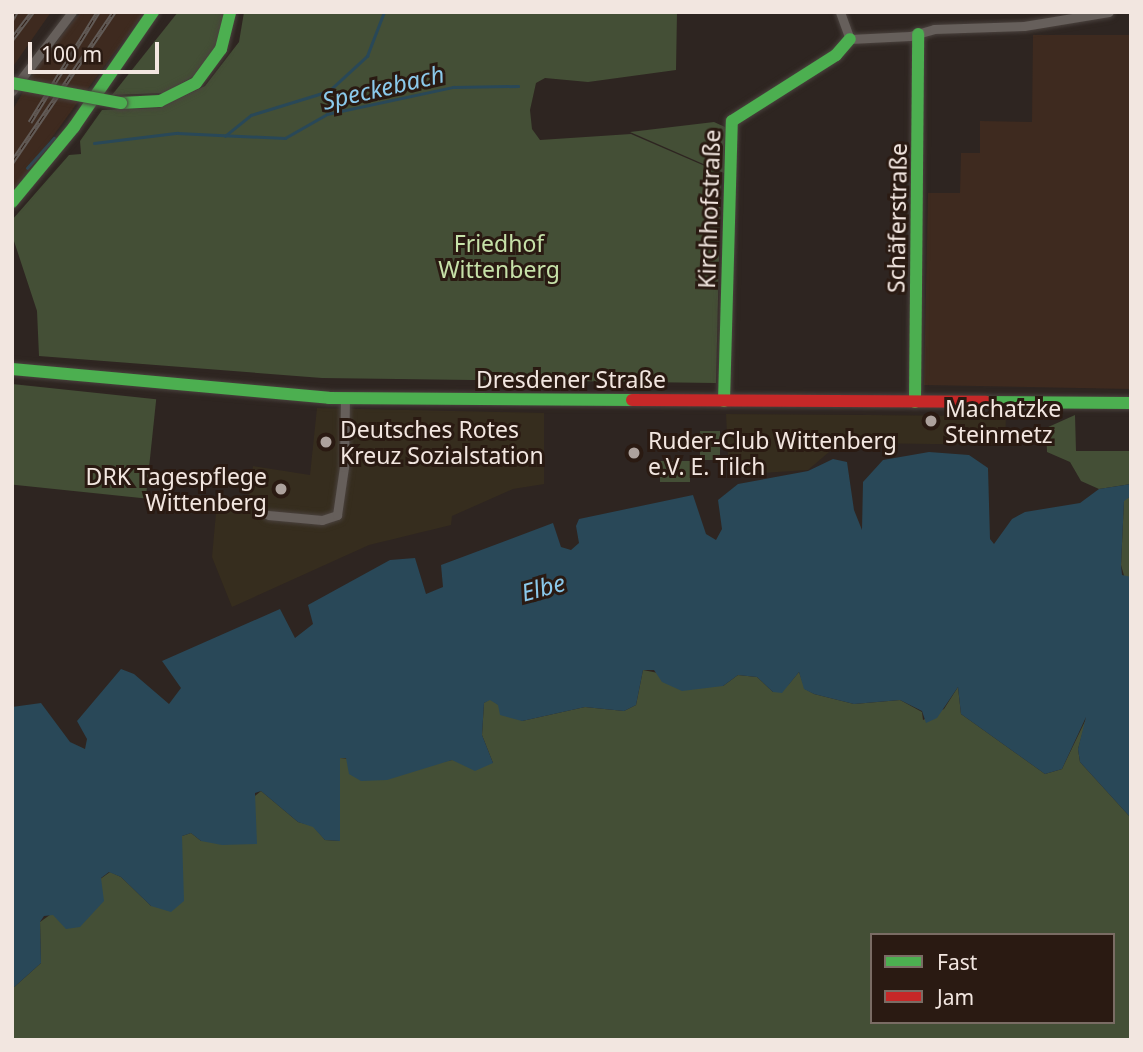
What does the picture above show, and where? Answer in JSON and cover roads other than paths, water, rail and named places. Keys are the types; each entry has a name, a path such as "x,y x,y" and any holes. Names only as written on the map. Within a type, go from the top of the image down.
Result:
{"main road":[{"path":"12,202 74,127 153,12"},
{"path":"12,83 121,103 160,101 196,82 221,49 230,12"},
{"name":"Kirchhofstraße","path":"724,401 732,121 836,55 847,34"},
{"name":"Schäferstraße","path":"915,402 918,34"},
{"name":"Dresdener Straße","path":"12,369 245,393 345,398 1131,403"}],"street":[{"path":"12,91 72,12"},
{"path":"840,12 847,34 918,34 1024,26 1109,12"},
{"path":"268,515 322,520 337,515 344,467 345,398"}],"water":[{"name":"Elbe","path":"929,452 969,455 988,468 990,539 994,544 1012,519 1025,512 1080,503 1099,489 1131,484 1131,496 1124,501 1121,565 1122,575 1131,577 1131,818 1080,762 1078,749 1086,717 1062,769 1045,774 961,714 958,687 937,718 926,723 922,711 900,700 854,704 814,694 804,689 799,672 782,693 773,692 757,677 738,675 723,686 682,691 662,682 654,670 643,670 636,705 624,711 585,707 522,721 500,715 498,705 490,700 484,703 482,735 493,763 475,771 452,760 387,780 361,781 349,774 346,758 340,758 340,841 325,840 313,827 298,822 261,791 255,793 257,844 222,845 201,841 191,833 182,836 184,901 171,912 151,906 121,877 109,872 101,878 104,901 80,927 66,929 53,915 44,916 40,922 41,963 12,989 12,707 41,703 70,742 85,749 87,739 77,721 121,669 134,674 169,704 181,688 162,661 280,609 295,638 313,624 308,605 390,560 415,558 426,594 443,587 441,565 553,523 561,547 571,550 579,543 576,526 579,519 693,495 706,534 716,540 722,529 718,500 738,484 808,471 833,459 847,462 854,510 862,530 863,482 883,460"}],"waterway":[{"path":"225,136 251,115 329,91 367,56 384,12"},
{"name":"Speckebach","path":"94,143 177,133 285,138 327,114 453,87 518,86"},
{"name":"Speckebach","path":"27,168 54,138"}],"railway":[{"path":"12,19 16,12"},
{"path":"12,39 32,12"},
{"path":"30,122 98,12"},
{"path":"12,162 114,12"}],"place":[{"name":"Machatzke Steinmetz","path":"931,421"},
{"name":"Deutsches Rotes Kreuz Sozialstation","path":"326,442"},
{"name":"Ruder-Club Wittenberg e.V. E. Tilch","path":"634,453"},
{"name":"DRK Tagespflege Wittenberg","path":"281,489"}],"park label":[{"name":"Friedhof Wittenberg","path":"499,256"}]}
